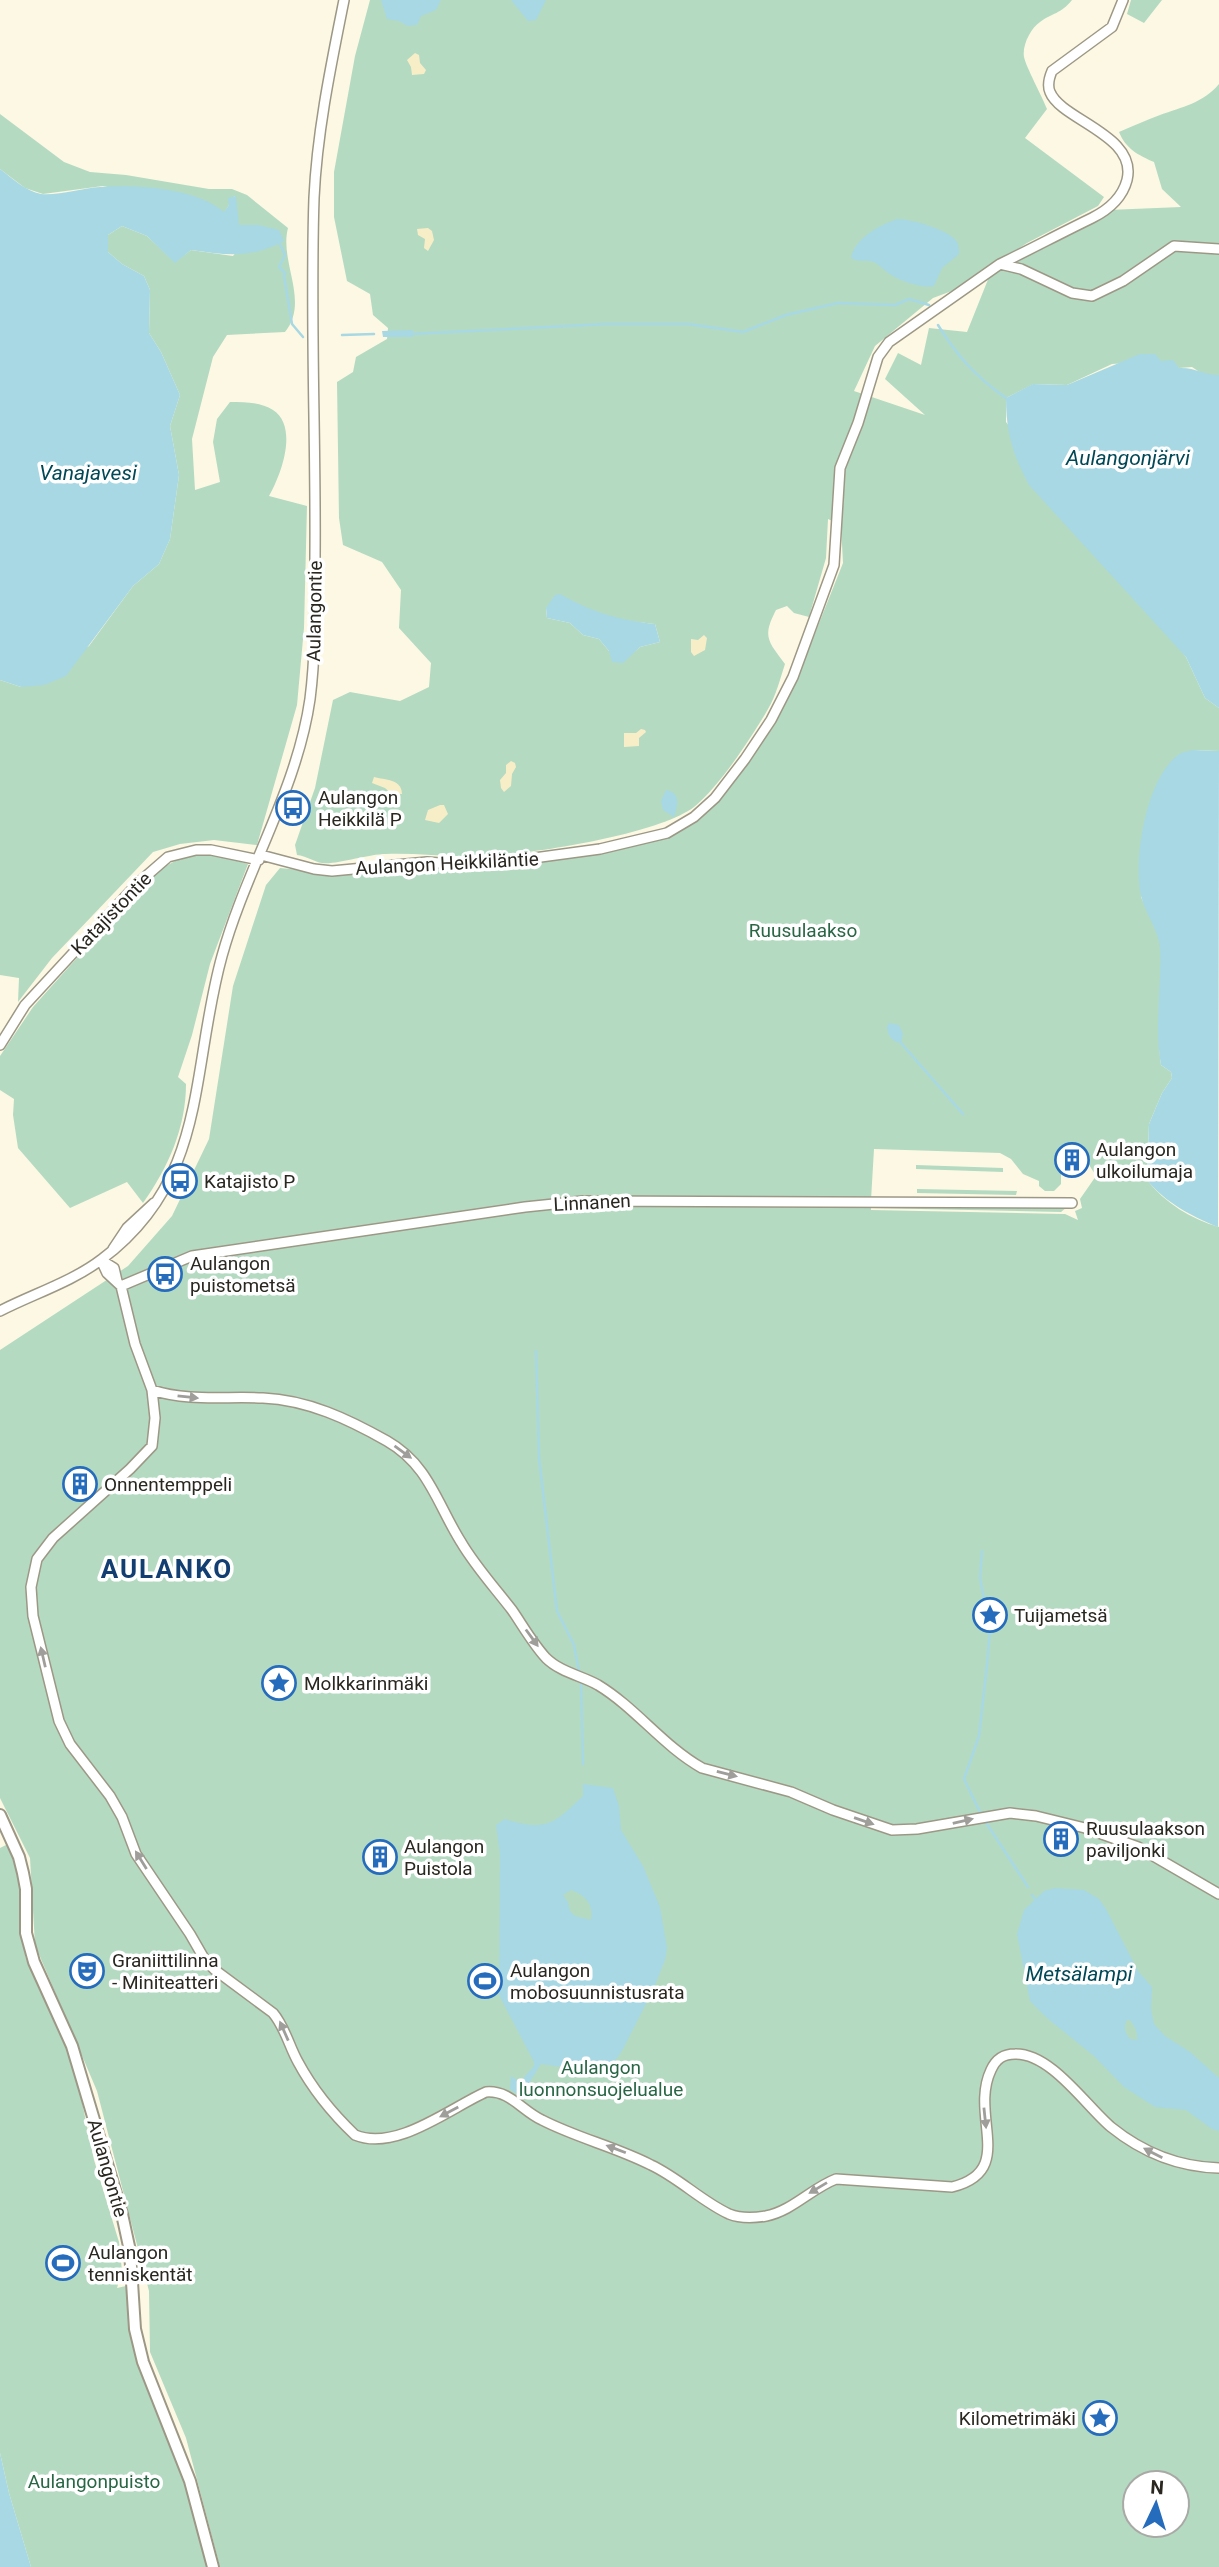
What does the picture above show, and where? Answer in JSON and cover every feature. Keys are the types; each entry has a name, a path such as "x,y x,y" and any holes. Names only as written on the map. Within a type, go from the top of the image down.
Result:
{"main road":[{"name":"Aulangontie","path":"0,1815 19,1857 23,1873 26,1889 26,1933 34,1962 72,2046 122,2214 130,2251 135,2329 143,2362 190,2481 213,2567"}],"street":[{"name":"Aulangontie","path":"0,1311 66,1280 113,1251 127,1228 159,1199 175,1169 189,1129 213,990 234,919 290,778 304,730 314,653 314,193 331,66 344,0"},
{"name":"Aulangon Heikkiläntie","path":"260,858 332,871 427,862 497,863 600,849 667,833 694,817 715,798 771,720 793,677 834,565 840,468 858,423 878,357 889,342 1000,264 1108,210 1125,187 1129,170 1111,139 1065,107 1051,94 1049,88 1052,71 1112,27 1123,0"},
{"path":"1000,264 1021,269 1072,293 1092,296 1123,281 1174,246 1219,249"},
{"name":"Katajistontie","path":"0,1045 33,996 137,884 168,857 196,850 211,850 260,858"},
{"name":"Linnanen","path":"119,1283 192,1256 525,1207 583,1201 1072,1203"},
{"path":"101,1260 114,1268 135,1344 152,1390 155,1418 152,1446 131,1469 53,1538 37,1559 31,1587 33,1616 58,1721 70,1744 110,1796 122,1817 136,1854 205,1961 280,2021 307,2077 355,2135 366,2139 396,2135 426,2124 486,2092 495,2091 511,2098 548,2123 653,2165 730,2214 768,2216 836,2179 952,2187 970,2182 981,2174 988,2155 983,2099 985,2081 995,2061 1002,2056 1018,2053 1026,2054 1048,2067 1111,2126 1140,2147 1163,2159 1199,2168 1219,2168"},
{"path":"152,1390 195,1399 263,1398 301,1402 323,1409 410,1456 428,1479 461,1543 547,1659 598,1685 702,1768 791,1792 892,1830 917,1829 1010,1813 1036,1816 1085,1828 1138,1847 1219,1894"}],"green space":[{"path":"370,0 1072,0 1037,25 1026,42 1025,62 1047,109 1025,138 1104,197 1098,206 1027,243 957,289 933,298 875,346 854,391 925,415 885,379 898,353 921,365 929,328 967,332 991,272 1108,210 1181,207 1162,189 1154,162 1133,151 1119,132 1192,104 1219,84 1219,375 1204,375 1192,367 1179,368 1161,361 1112,364 1067,385 1034,384 1006,398 1006,422 1186,657 1205,698 1219,708 1219,751 1194,750 1141,897 1160,943 1161,1065 1171,1072 1172,1078 1162,1093 1149,1124 1147,1180 1179,1209 1198,1220 1219,1227 1219,2567 220,2567 186,2438 150,2352 149,2291 97,2091 35,1945 30,1858 0,1798 0,1350 128,1266 172,1216 209,1139 233,986 266,885 280,868 310,871 425,865 467,867 669,835 717,799 749,762 775,723 796,681 843,563 841,525 828,519 826,558 809,617 794,613 787,606 776,610 769,627 771,644 785,664 771,704 714,787 694,807 676,817 621,835 589,842 498,855 386,854 328,863 297,855 295,845 315,788 333,700 350,692 400,701 429,687 431,663 399,628 401,590 382,562 343,545 339,518 337,382 353,372 356,357 387,339 388,328 373,315 370,294 347,281 334,217 334,172 355,56","holes":["572,601 601,615 655,624 660,642 640,647 633,653 609,651 599,639 583,635 570,623 547,618 546,608","874,1149 1000,1153 1011,1159 1023,1174 1039,1181 1039,1186 1045,1191 1054,1191 1061,1184 1061,1171 1074,1167 1075,1170 1088,1163 1096,1176 1080,1199 1082,1208 1075,1211 1078,1220 1065,1214 871,1210 1061,1212 1072,1203 871,1200"]},
{"path":"1131,0 1162,0 1144,23 1127,14"},
{"path":"0,114 64,162 90,172 126,175 209,189 232,189 247,195 288,228 287,254 295,294 292,320 285,332 227,335 213,357 192,439 195,490 220,482 213,442 217,419 230,402 253,403 273,410 281,418 285,428 285,452 269,496 307,506 304,628 297,705 257,845 214,840 180,844 153,852 52,958 18,1002 19,978 0,975 0,680 21,687 89,646 133,586 159,564 170,539 179,475 170,426 180,395 161,352 149,333 150,290 144,276 122,264 108,252 108,235 122,226 147,236 175,262 191,250 233,256 258,225 238,225 235,196 224,213 103,186 43,194 25,188 0,169"},
{"path":"205,852 248,864 210,964 178,1077 186,1084 183,1116 174,1147 143,1203 127,1182 70,1208 18,1148 13,1115 14,1099 0,1090 0,1056 33,1007 153,873 175,861"},
{"path":"916,1165 1003,1168 1003,1172 916,1169"},
{"path":"917,1189 1017,1191 1016,1195 917,1193"},
{"name":"Aulangonpuisto","path":"10,1843 20,1883 20,1929 26,1959 54,2013 76,2073 94,2160 119,2242 122,2271 117,2288 126,2286 130,2331 138,2366 183,2475 207,2567 31,2567 9,2493 0,2453 0,1848"}],"sand":[{"path":"415,53 419,55 420,63 426,70 424,74 412,75 407,60"},
{"path":"428,228 432,231 434,240 428,251 424,248 425,239 418,235 417,229"},
{"path":"704,635 707,638 705,650 694,656 691,652 691,639 698,640"},
{"path":"641,729 646,732 639,738 639,746 624,747 624,733 636,733"},
{"path":"511,761 516,767 511,786 504,792 500,780 506,773 506,765"},
{"path":"374,777 396,783 402,794 392,794 372,783"},
{"path":"444,805 448,814 439,823 425,820 428,810"}],"water":[{"path":"381,0 441,0 436,10 421,16 417,25 407,26 387,19"},
{"path":"511,0 546,0 536,20 528,21"},
{"name":"Vanajavesi","path":"0,169 25,187 41,194 100,187 148,187 198,198 224,212 229,205 228,198 236,196 239,225 258,225 279,230 284,241 249,253 227,254 191,250 175,263 147,236 122,226 108,235 108,252 122,264 144,276 150,290 149,333 161,352 180,395 170,426 179,475 170,539 159,564 133,586 66,676 44,685 21,687 0,680"},
{"path":"897,219 939,229 957,242 959,254 942,268 934,286 910,283 891,275 875,263 851,258 863,238"},
{"path":"413,330 413,337 383,337 382,331"},
{"name":"Aulangonjärvi","path":"1140,354 1155,354 1161,361 1173,360 1179,368 1219,375 1219,708 1205,698 1186,657 1029,485 1009,433 1006,398 1033,384 1067,385"},
{"path":"560,594 606,614 655,624 660,642 640,647 623,663 612,662 609,651 599,639 583,635 570,623 547,618 546,608 555,595"},
{"path":"1194,750 1219,751 1218,1227 1180,1208 1162,1196 1147,1180 1149,1124 1162,1093 1172,1078 1171,1072 1161,1065 1159,1051 1160,947 1141,896 1141,841 1150,800 1167,766 1178,755"},
{"path":"666,790 676,797 674,817 663,810 661,801"},
{"path":"889,1023 899,1025 903,1034 901,1043 889,1036"},
{"path":"583,1784 613,1788 619,1806 621,1830 643,1866 660,1907 667,1948 665,1960 622,2051 609,2069 583,2070 541,2064 523,2093 517,2094 510,2089 511,2076 520,2082 534,2066 534,2062 499,1995 500,1854 496,1825 505,1819 530,1825 548,1823 583,1796","holes":["571,1890 590,1905 591,1920 575,1916 570,1911 563,1895"]},
{"name":"Metsälampi","path":"1055,1888 1084,1890 1099,1899 1138,1971 1152,1987 1151,2009 1154,2024 1165,2036 1190,2052 1219,2078 1219,2131 1186,2110 1155,2107 1124,2087 1094,2056 1030,2001 1017,1934 1024,1910 1044,1891","holes":["1130,2020 1136,2030 1137,2040 1130,2039 1126,2032 1126,2023"]},
{"path":"0,2453 9,2493 31,2567 0,2567"}],"waterway":[{"path":"280,244 285,255 279,267 285,273 292,324 303,337"},
{"path":"411,334 606,324 688,324 743,332 786,315 838,303 895,305 909,299 929,305"},
{"path":"938,325 968,365 1006,398"},
{"path":"342,335 374,334"},
{"path":"901,1043 963,1114"},
{"path":"536,1351 539,1458 557,1611 574,1645 579,1672"},
{"path":"980,1812 964,1779 979,1736 990,1630 980,1578 982,1551"},
{"path":"581,1681 583,1764"},
{"path":"985,1821 1028,1887"},
{"path":"1032,1895 1035,1899"}],"place":[{"name":"Aulangon Heikkilä P","path":"293,808"},
{"name":"Aulangon ulkoilumaja","path":"1072,1160"},
{"name":"Katajisto P","path":"180,1181"},
{"name":"Aulangon puistometsä","path":"165,1274"},
{"name":"Onnentemppeli","path":"80,1484"},
{"name":"Tuijametsä","path":"990,1615"},
{"name":"Molkkarinmäki","path":"279,1683"},
{"name":"Ruusulaakson paviljonki","path":"1061,1839"},
{"name":"Aulangon Puistola","path":"380,1857"},
{"name":"Graniittilinna - Miniteatteri","path":"87,1971"},
{"name":"Aulangon mobosuunnistusrata","path":"485,1981"},
{"name":"Aulangon tenniskentät","path":"63,2263"},
{"name":"Kilometrimäki","path":"1100,2418"}],"district":[{"name":"AULANKO","path":"167,1569"}],"park label":[{"name":"Ruusulaakso","path":"803,930"},
{"name":"Aulangon luonnonsuojelualue","path":"601,2078"}]}
